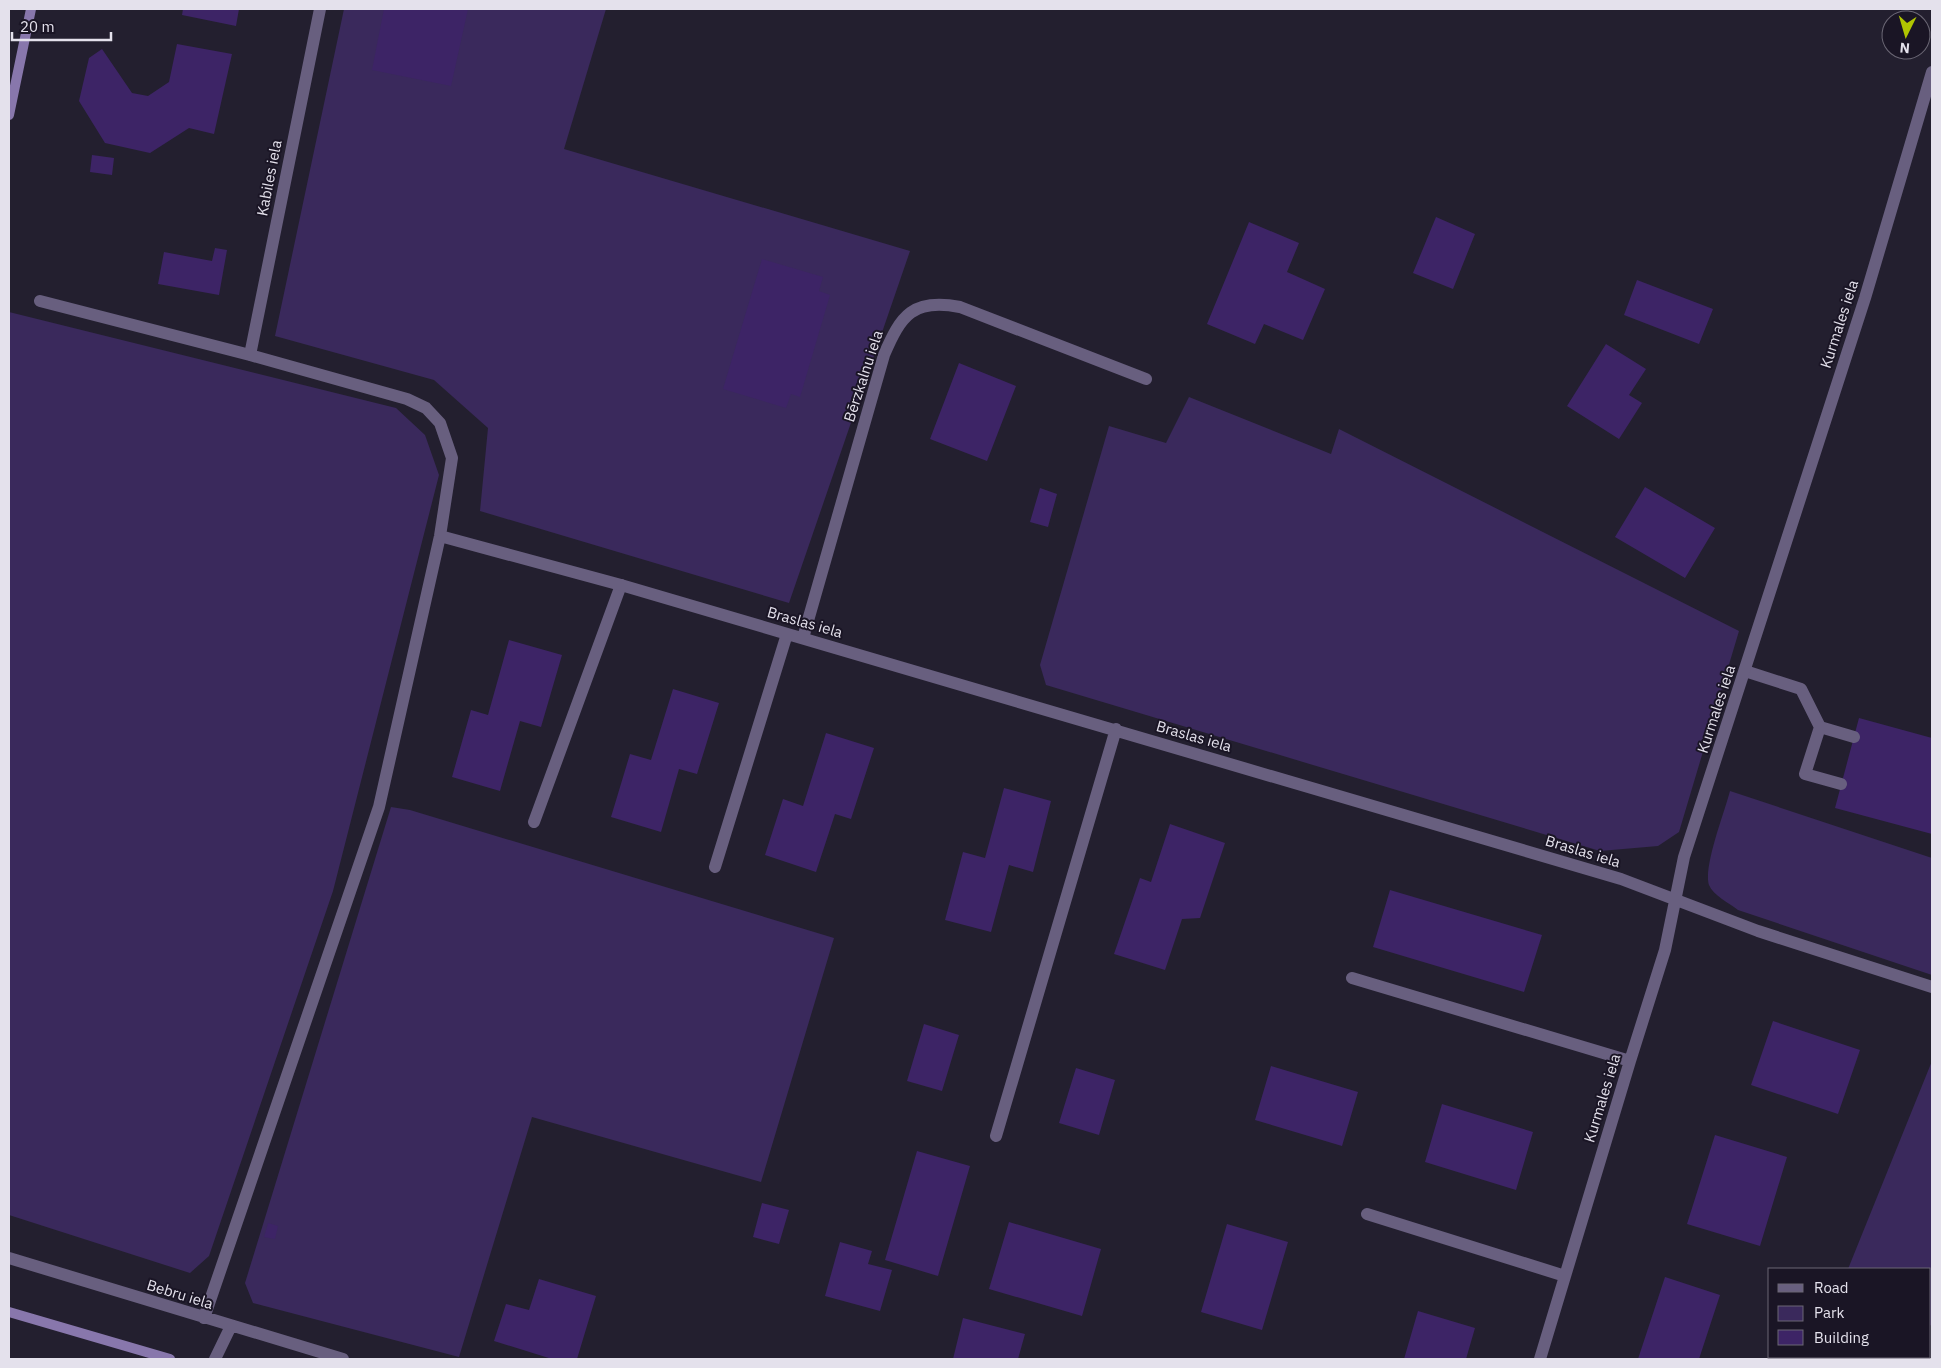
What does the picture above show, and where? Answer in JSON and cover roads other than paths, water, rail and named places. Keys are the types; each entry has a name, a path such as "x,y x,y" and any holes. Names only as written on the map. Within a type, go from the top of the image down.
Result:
{"street":[{"name":"Kabiles iela","path":"250,355 320,9"},
{"name":"Kurmales iela","path":"1540,1359 1665,950 1684,857 1865,298 1932,72"},
{"path":"40,301 250,355 407,399 426,408 440,423 452,458 440,536 379,807 204,1318"},
{"name":"Bērzkalnu iela","path":"803,638 884,355 895,330 910,313 920,307 932,304 960,307 1146,379"},
{"name":"Braslas iela","path":"440,536 621,585 1621,879 1758,931 1932,987"},
{"path":"534,822 621,585"},
{"path":"715,867 787,634"},
{"path":"1745,672 1801,689 1820,727 1805,774 1841,784"},
{"path":"1820,727 1854,738"},
{"path":"996,1136 1116,730"},
{"path":"1352,978 1630,1061"},
{"path":"1367,1214 1566,1276"},
{"name":"Bebru iela","path":"9,1258 343,1359"},
{"path":"216,1359 231,1326"}],"waterway":[{"path":"9,115 31,9"},
{"path":"9,1312 170,1359"}]}
